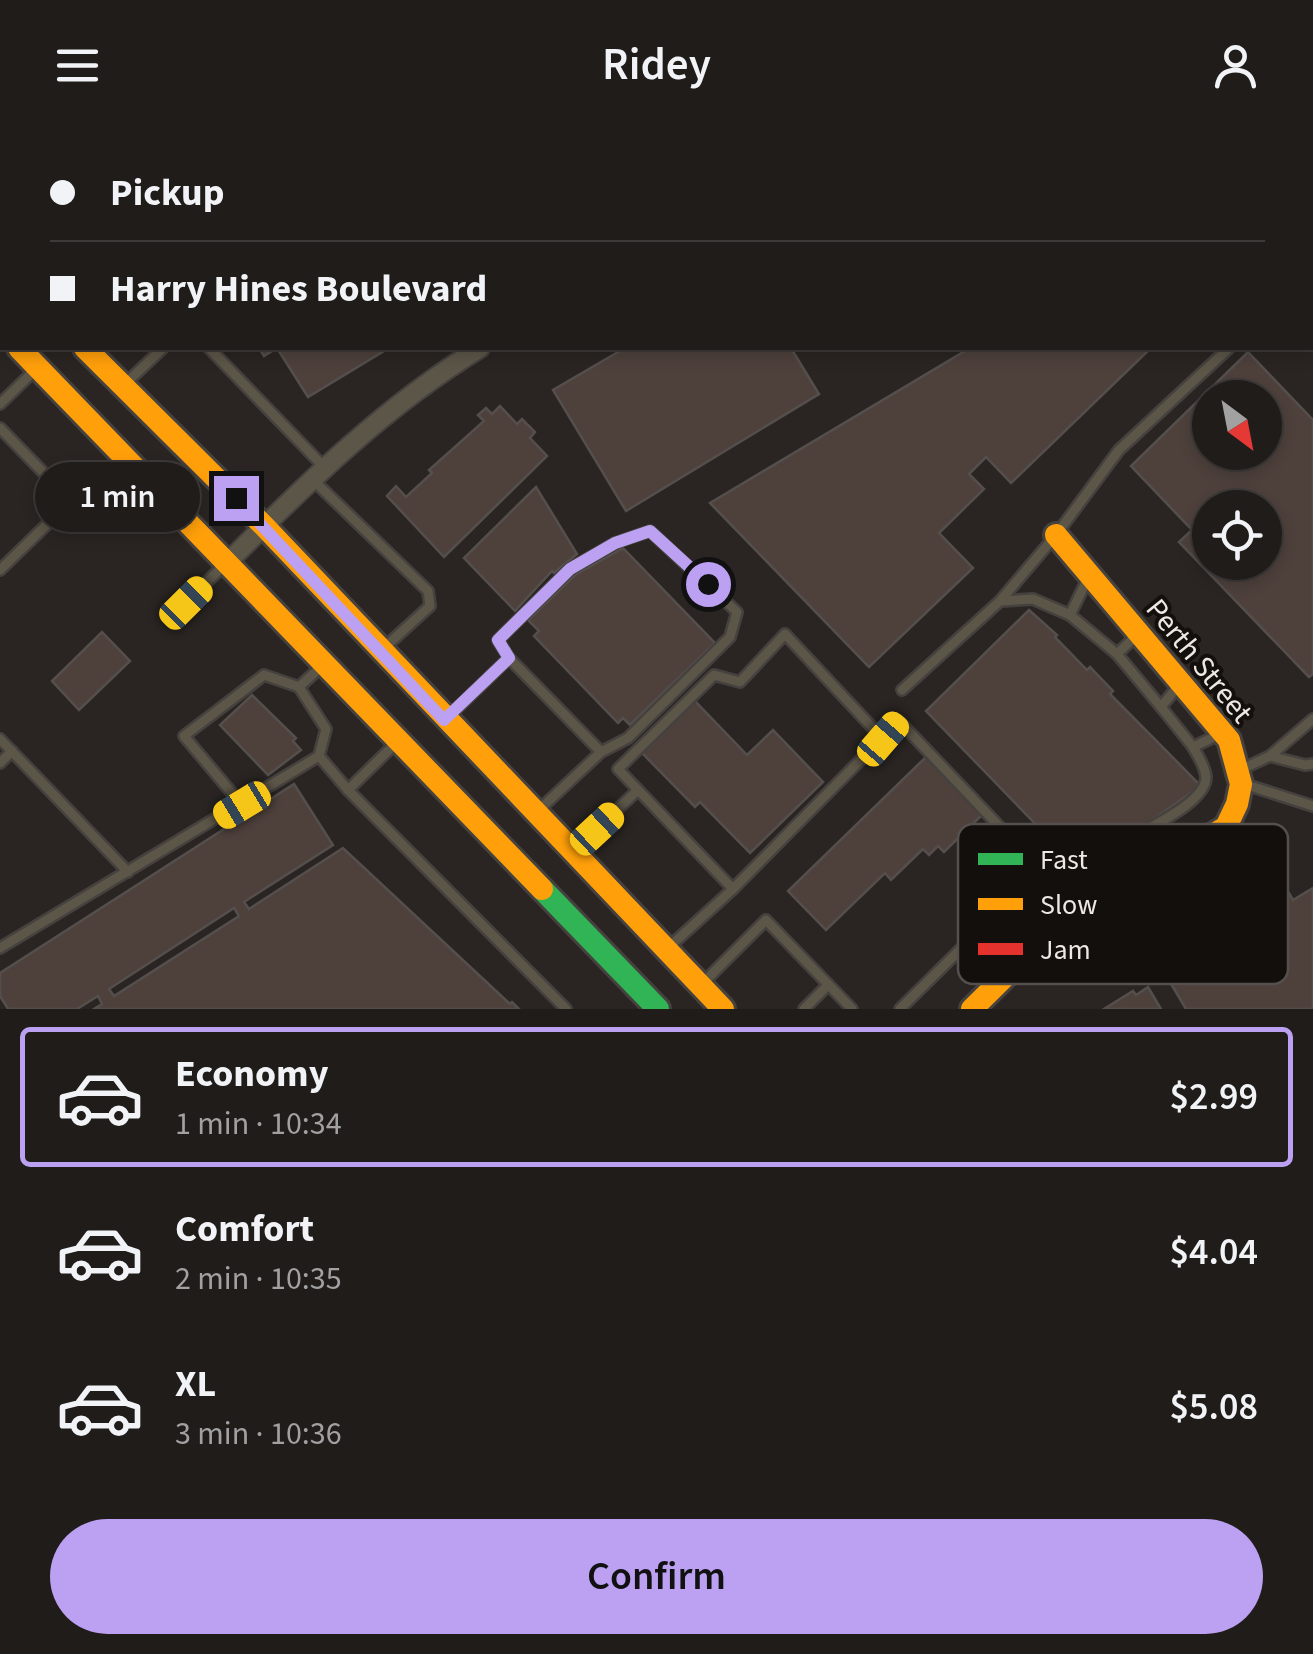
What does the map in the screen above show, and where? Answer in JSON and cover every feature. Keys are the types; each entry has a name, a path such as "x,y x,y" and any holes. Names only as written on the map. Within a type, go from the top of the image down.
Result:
{"main road":[{"path":"21,350 652,1007"},
{"path":"87,350 264,526 444,720 723,1009"},
{"name":"Perth Street","path":"1056,535 1223,733 1241,776"},
{"path":"1228,824 1239,807 1241,776"},
{"path":"972,1009 996,984"}],"street":[{"path":"228,562 390,409 477,350"}],"lane":[{"path":"122,386 161,350"},
{"path":"210,350 431,598 430,606 382,650"},
{"path":"902,690 1000,601 1056,535 1119,450 1226,350"},
{"path":"0,404 38,367"},
{"path":"0,428 71,502 0,570"},
{"path":"535,814 601,752 628,738 730,637 737,612 650,531 615,543 570,569 498,640 509,658 601,752"},
{"path":"186,603 228,562"},
{"path":"1070,615 1089,574"},
{"path":"1000,601 1033,599 1070,615 1117,654 1193,746 1204,767 1206,782 1188,804 1155,824"},
{"path":"1117,654 1139,633"},
{"path":"733,889 618,769 714,675 740,682 785,634 883,739"},
{"path":"444,720 509,658"},
{"path":"299,688 324,664"},
{"path":"0,948 242,805 319,756 326,729 299,688 264,675 184,736 242,805"},
{"path":"1161,707 1181,683"},
{"path":"1241,776 1313,719"},
{"path":"666,950 733,889 899,720 997,824"},
{"path":"1193,746 1223,733"},
{"path":"0,739 128,872"},
{"path":"348,790 398,741"},
{"path":"0,763 12,752"},
{"path":"319,756 348,790 566,1009"},
{"path":"1270,756 1313,764"},
{"path":"1241,776 1313,806"},
{"path":"572,852 638,790"},
{"path":"701,986 766,920 852,1009"},
{"path":"900,1009 958,952"},
{"path":"804,1009 828,985"}],"building":[{"path":"278,350 386,350 308,397"},
{"path":"622,350 792,350 819,394 626,511 553,390"},
{"path":"967,350 1149,350 1011,483 986,457 969,474 984,489 939,533 973,568 869,667 710,503"},
{"path":"1248,352 1275,380 1219,380"},
{"path":"1282,388 1313,420 1313,674 1309,677 1216,580 1282,580 1282,490 1192,490 1192,530 1131,466 1192,407 1192,470 1282,470"},
{"path":"500,406 517,424 522,419 535,432 530,438 547,456 444,557 387,496 396,486 406,497 432,473 429,470 484,421 478,415 486,408 492,414"},
{"path":"536,487 577,554 552,571 515,611 464,558"},
{"path":"1192,530 1192,556 1179,542"},
{"path":"623,548 715,643 630,725 623,718 618,723 534,636 539,631 528,620 575,575"},
{"path":"1029,610 1087,670 1090,667 1113,691 1110,694 1201,786 1146,824 1035,824 926,711"},
{"path":"102,632 130,661 79,710 52,681"},
{"path":"252,695 296,738 293,741 301,750 268,775 220,725"},
{"path":"695,701 747,755 773,730 823,782 750,853 700,802 695,807 642,753"},
{"path":"927,756 983,814 973,824 958,824 958,838 944,852 938,846 929,855 923,849 891,880 885,873 826,930 788,891"},
{"path":"294,784 333,845 244,902 249,909 343,848 519,1009 94,1009 102,1004 98,996 77,1009 8,1009 0,996 0,973","holes":["234,908 239,916 114,996 109,989"]},
{"path":"1313,888 1313,1009 1186,1009 1171,984 1288,984 1288,894 1293,900"},
{"path":"1148,987 1161,1009 1104,1009 1133,991 1136,995"}],"traffic: fast":[{"path":"542,889 658,1009"}],"traffic: slow":[{"path":"21,350 542,889"},
{"path":"87,350 264,526 723,1009"},
{"path":"1056,535 1229,740 1241,784 1227,824"},
{"path":"972,1009 997,984"}],"route":[{"path":"236,498 444,720 509,658 498,640 570,569 615,543 650,531 708,584"}]}
